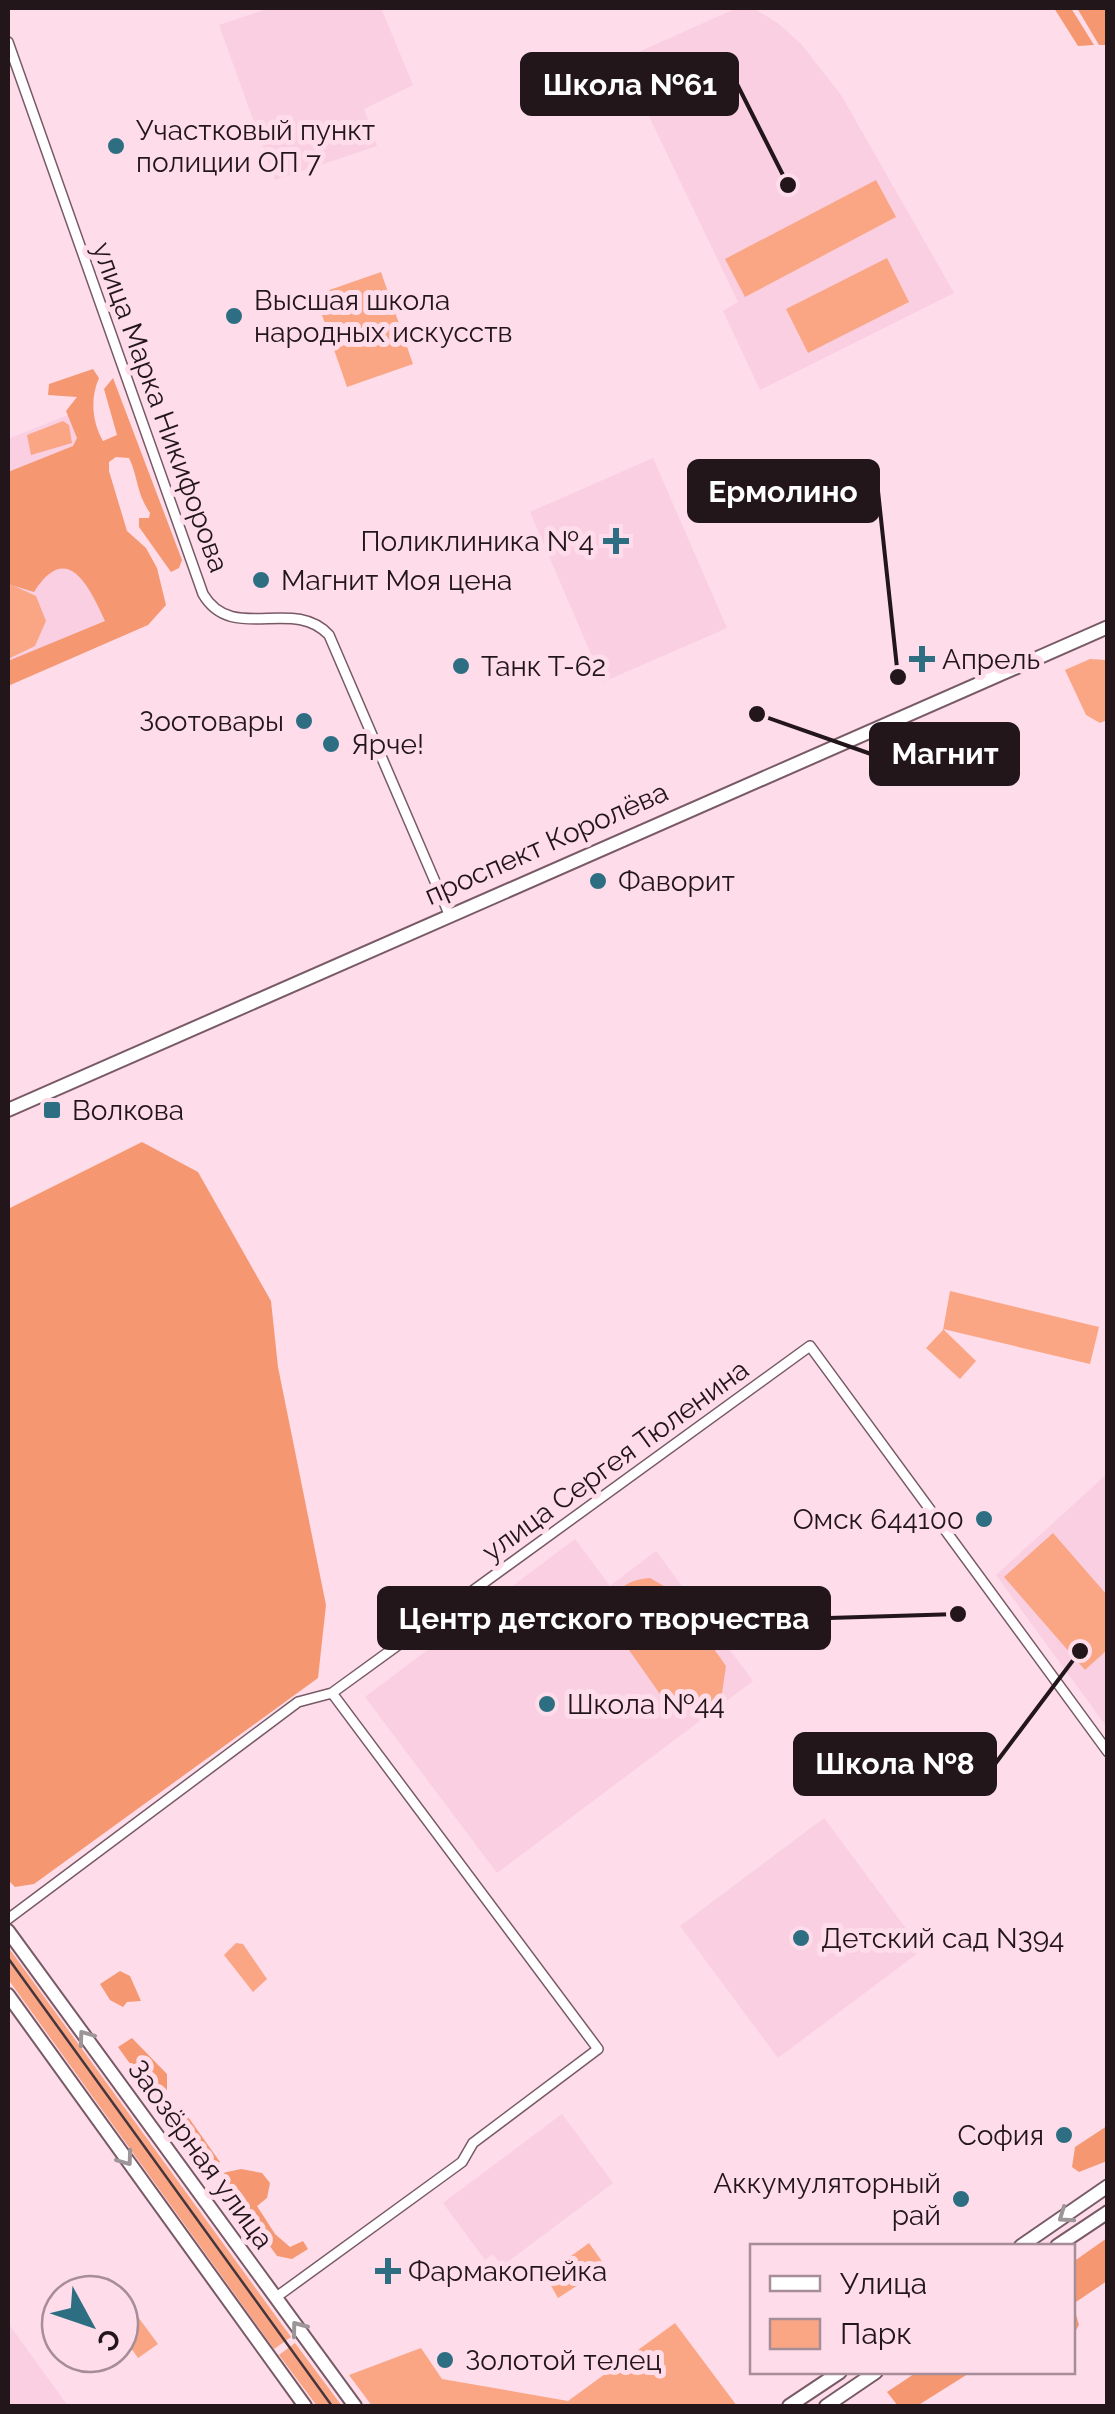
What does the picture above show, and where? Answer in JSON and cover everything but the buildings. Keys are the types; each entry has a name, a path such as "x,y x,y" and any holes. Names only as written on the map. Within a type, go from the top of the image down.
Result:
{"main road":[{"name":"проспект Королёва","path":"8,1110 1108,626"},
{"name":"Заозёрная улица","path":"8,1932 355,2406"},
{"path":"8,1995 305,2406"},
{"path":"1024,2244 1108,2186"},
{"path":"1060,2244 1108,2212"},
{"path":"789,2406 837,2374"},
{"path":"826,2406 869,2374"}],"street":[{"name":"улица Марка Никифорова","path":"8,42 203,594 212,608 234,618 290,616 318,625 329,635 449,914"},
{"name":"улица Сергея Тюленина","path":"8,1920 298,1702 332,1693 810,1346 1108,1752"},
{"path":"275,2298 462,2162 473,2143 598,2049 332,1693"}],"shaded area":[{"path":"270,8 381,8 413,85 364,109 377,146 275,180 219,25"},
{"path":"737,8 753,8 779,24 801,44 841,95 954,293 760,390 723,311 738,302 634,85 631,66 632,55"},
{"path":"1054,8 1071,8 1094,45 1078,46"},
{"path":"1077,8 1107,8 1107,45 1099,45"},
{"path":"93,369 99,378 93,402 99,434 103,441 117,435 104,389 113,378 182,560 179,568 171,572 139,527 139,518 149,518 150,513 129,458 116,457 109,462 109,471 127,531 146,548 157,568 166,605 148,625 8,686 8,661 105,621 84,583 67,569 46,577 34,592 8,584 8,472 73,446 77,438 66,411 77,397 48,395 49,384"},
{"path":"83,409 148,619 8,676 8,439"},
{"name":"Поликлиника №4","path":"653,458 727,628 603,682 530,512"},
{"path":"142,1142 198,1172 271,1301 278,1367 326,1605 318,1678 34,1884 15,1887 8,1880 8,1209"},
{"path":"1107,1474 1107,1727 996,1575"},
{"name":"Школа №44","path":"575,1539 610,1586 656,1551 753,1681 497,1873 365,1697"},
{"name":"Детский сад N394","path":"824,1818 922,1950 778,2058 680,1926"},
{"path":"120,1971 130,1976 141,2001 127,2002 123,2007 110,2000 100,1984"},
{"path":"132,2038 167,2074 167,2089 155,2111 143,2094 146,2086 118,2047"},
{"path":"181,2107 220,2162 211,2168 170,2113"},
{"path":"562,2114 613,2183 502,2266 493,2254 485,2260 443,2203"},
{"path":"1107,2126 1107,2161 1079,2172 1072,2167 1075,2147"},
{"path":"241,2169 262,2173 270,2183 267,2198 257,2206 275,2234 290,2247 303,2241 308,2249 292,2259 277,2256 218,2174"},
{"path":"1107,2238 1107,2281 1075,2303 1075,2261"},
{"path":"8,2323 40,2367 40,2374 45,2374 68,2406 8,2406"},
{"path":"914,2374 968,2374 917,2406 898,2406 887,2392"}],"green space":[{"path":"876,180 896,217 745,297 725,259"},
{"path":"887,258 909,302 808,353 786,309"},
{"path":"381,272 413,364 347,387 315,295"},
{"path":"63,421 69,425 72,443 31,455 27,435"},
{"path":"8,586 36,596 46,621 35,646 8,659"},
{"path":"1090,659 1107,660 1107,720 1100,723 1086,715 1065,670"},
{"path":"950,1291 1099,1327 1090,1364 943,1329"},
{"path":"943,1329 976,1361 960,1379 926,1348"},
{"path":"1053,1533 1107,1595 1107,1650 1085,1670 1004,1577"},
{"path":"650,1578 674,1592 726,1666 722,1693 700,1710 673,1706 662,1697 610,1623 611,1604 619,1591 632,1582"},
{"path":"236,1943 243,1944 267,1979 253,1992 224,1955"},
{"path":"8,1947 291,2337 274,2349 8,1979"},
{"path":"589,2243 606,2267 558,2298 545,2275"},
{"path":"140,2320 158,2344 140,2357"},
{"path":"675,2323 737,2406 372,2406 349,2375 421,2348 442,2379 568,2401"},
{"path":"295,2343 342,2406 317,2406 279,2355"}],"tram line":[{"path":"8,1958 332,2406"}],"place":[{"name":"Участковый пункт полиции ОП 7","path":"116,146"},
{"name":"Школа №61","path":"788,185"},
{"name":"Высшая школа народных искусств","path":"234,316"},
{"name":"Поликлиника №4","path":"616,541"},
{"name":"Магнит Моя цена","path":"261,580"},
{"name":"Апрель","path":"922,659"},
{"name":"Танк Т-62","path":"461,666"},
{"name":"Ермолино","path":"898,677"},
{"name":"Магнит","path":"757,714"},
{"name":"Зоотовары","path":"304,721"},
{"name":"Ярче!","path":"331,744"},
{"name":"Фаворит","path":"598,881"},
{"name":"Волкова","path":"52,1110"},
{"name":"Омск 644100","path":"984,1519"},
{"name":"Центр детского творчества","path":"958,1614"},
{"name":"Школа №8","path":"1080,1651"},
{"name":"Школа №44","path":"547,1704"},
{"name":"Детский сад N394","path":"801,1938"},
{"name":"София","path":"1064,2135"},
{"name":"Аккумуляторный рай","path":"961,2199"},
{"name":"Фармакопейка","path":"388,2271"},
{"name":"Золотой телец","path":"445,2360"}]}
